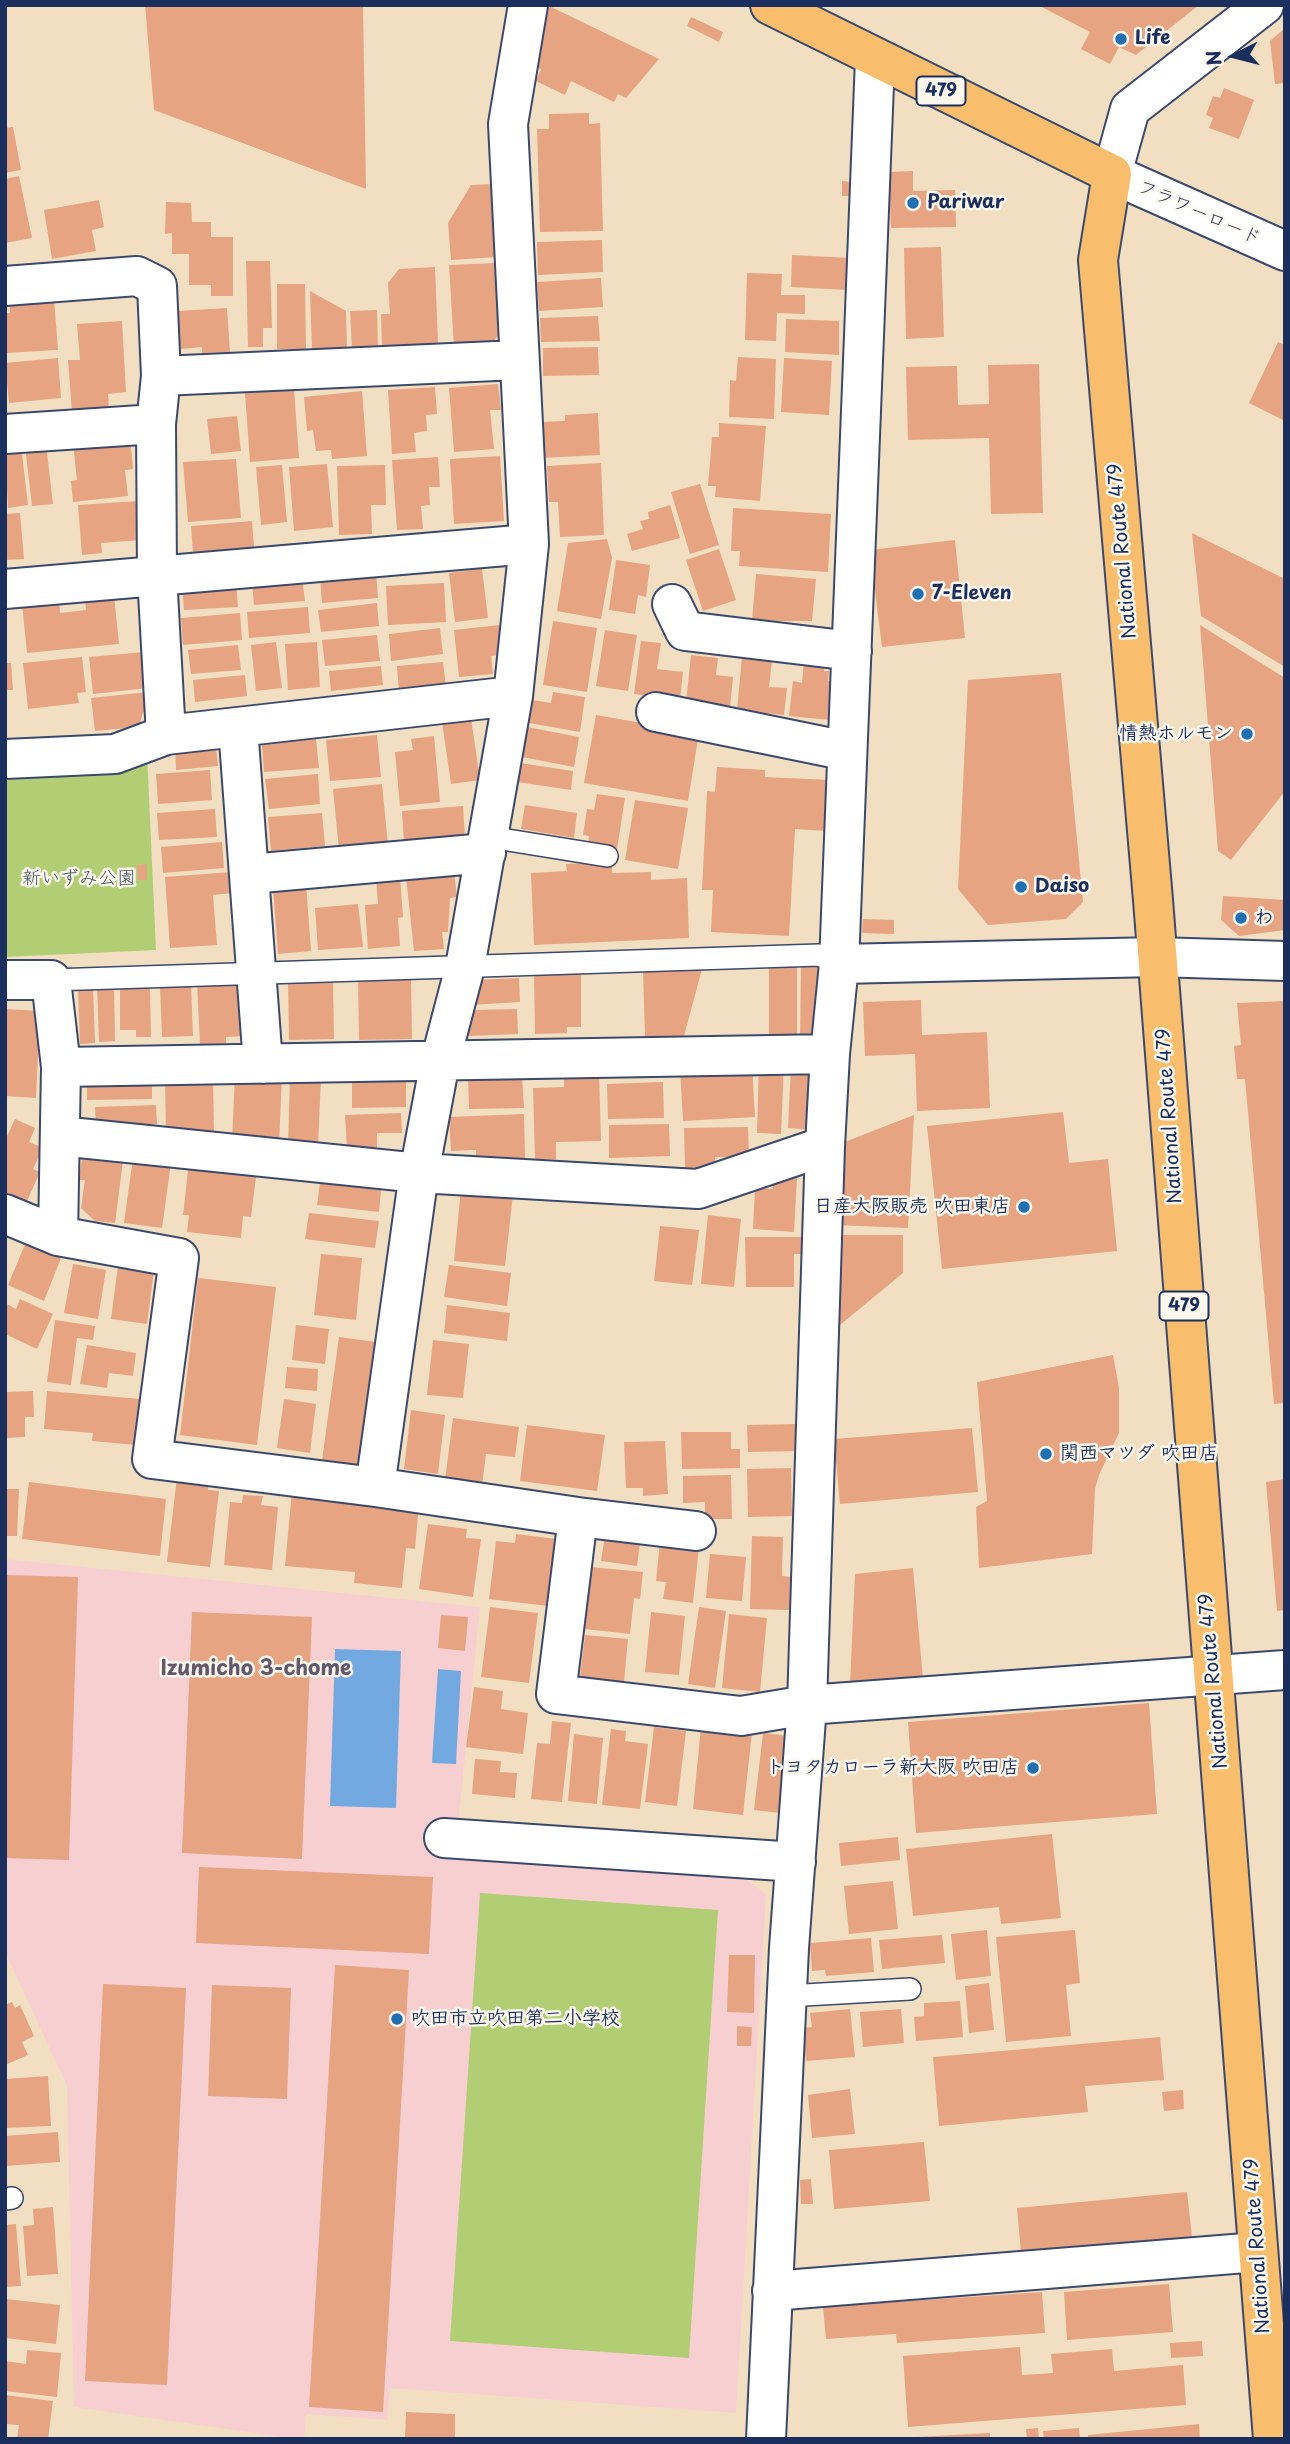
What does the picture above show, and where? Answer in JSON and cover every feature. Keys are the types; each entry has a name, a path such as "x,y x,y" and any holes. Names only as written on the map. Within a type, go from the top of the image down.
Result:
{"highway":[{"name":"479","path":"770,5 874,59 1112,174"},
{"name":"National Route 479","path":"1112,174 1098,260 1157,957 1258,2252 1276,2426"}],"street":[{"path":"375,1487 419,1173 440,1062 466,967 513,696 529,544 508,124 528,5"},
{"path":"1112,174 1130,108 1264,5"},
{"path":"766,2439 787,1996 807,1705 825,1146 839,964 874,59"},
{"name":"フラワーロード","path":"1112,174 1285,251"},
{"path":"5,286 137,276 157,286 161,376 156,424 157,575 166,735"},
{"path":"161,376 518,360"},
{"path":"5,434 156,424"},
{"path":"5,589 529,544"},
{"path":"672,604 685,631 852,651"},
{"path":"5,759 115,754 166,735 513,696"},
{"path":"656,712 847,751"},
{"path":"238,727 263,1063"},
{"path":"250,874 487,845"},
{"path":"839,964 1157,957 1285,961"},
{"path":"5,980 51,980 61,1067 58,1236"},
{"path":"61,1067 830,1054"},
{"path":"60,1136 419,1173 698,1189 825,1146"},
{"path":"5,1214 58,1236 179,1258 152,1459 696,1531"},
{"path":"579,1517 556,1694 741,1716 807,1705 1285,1670"},
{"path":"444,1838 796,1862"},
{"path":"772,2291 1258,2252"}],"lane":[{"path":"487,845 607,856"},
{"path":"51,980 819,956 839,964"},
{"path":"787,1996 910,1989"}],"shaded area":[{"name":"吹田市立吹田第二小学校","path":"5,1559 480,1607 455,1855 738,1873 766,1894 736,2413 390,2388 387,2420 306,2414 304,2439 296,2439 74,2407 67,2086 5,1952"}],"green space":[{"name":"新いずみ公園","path":"147,753 156,950 5,957 5,759"},
{"path":"480,1893 718,1910 689,2358 450,2341"}],"water":[{"path":"335,1649 401,1651 396,1808 330,1806"},
{"path":"438,1669 461,1671 456,1764 432,1763"}],"building":[{"path":"145,5 363,5 366,189 154,110"},
{"path":"544,5 659,59 626,98 618,94 614,102 571,81 565,95 536,81 541,69 536,67 540,58 535,55"},
{"name":"Life","path":"1038,5 1199,5 1136,55 1119,47 1110,64 1081,49 1090,32"},
{"path":"691,17 723,32 719,42 687,26"},
{"path":"1285,28 1285,83 1275,84 1270,41"},
{"path":"1224,88 1254,100 1239,139 1209,128 1213,118 1206,115 1213,96 1220,98"},
{"path":"589,113 589,124 600,123 603,231 540,232 537,129 549,129 549,114"},
{"path":"13,127 21,170 5,173 5,128"},
{"path":"913,171 913,191 955,190 956,227 891,228 889,172"},
{"path":"19,176 32,238 5,243 5,179"},
{"path":"842,181 852,182 853,196 842,196"},
{"path":"492,184 497,257 451,260 448,223 471,185"},
{"path":"99,200 104,227 92,230 96,251 52,259 44,210"},
{"path":"166,202 191,203 192,222 211,222 211,237 233,237 233,296 211,296 211,285 189,285 189,254 172,254 172,233 165,234"},
{"path":"602,240 603,272 538,275 537,242"},
{"path":"941,247 944,337 906,339 904,248"},
{"path":"792,255 851,258 849,290 791,287"},
{"path":"246,261 270,261 272,328 263,328 263,347 248,347"},
{"path":"496,263 500,333 490,346 454,348 449,265"},
{"path":"435,267 438,344 382,346 381,314 390,314 388,283 399,269"},
{"path":"747,273 782,274 781,295 805,295 805,314 777,313 776,341 745,340"},
{"path":"601,278 603,307 539,311 537,282"},
{"path":"277,284 305,284 306,349 277,349"},
{"path":"310,291 346,311 347,350 312,351"},
{"path":"9,297 54,299 58,350 6,353 5,313 10,313"},
{"path":"227,308 230,352 202,353 202,347 180,349 178,311"},
{"path":"377,310 378,348 352,349 350,311"},
{"path":"598,316 600,341 541,342 540,318"},
{"path":"786,319 839,321 839,355 785,352"},
{"path":"122,321 126,392 108,394 109,410 72,412 68,360 80,360 77,324"},
{"path":"1278,342 1285,345 1285,421 1249,403"},
{"path":"598,347 599,375 543,376 543,348"},
{"path":"738,357 776,359 774,419 729,417 730,380 736,381"},
{"path":"58,358 61,398 9,403 5,363"},
{"path":"784,358 832,361 829,415 781,412"},
{"path":"1039,364 1043,513 991,514 989,438 908,440 906,367 957,366 958,405 989,404 988,365"},
{"path":"498,384 501,410 490,410 494,449 454,452 449,388"},
{"path":"435,387 437,414 426,415 427,431 414,433 416,452 392,454 388,390"},
{"path":"294,389 299,458 250,462 245,393"},
{"path":"362,391 367,456 332,459 331,450 316,451 313,430 307,431 304,397"},
{"path":"598,413 600,455 541,458 539,422 565,421 565,415"},
{"path":"237,416 241,451 211,454 207,419"},
{"path":"719,423 766,426 760,501 715,497 716,486 708,486 712,437 719,437"},
{"path":"130,437 133,469 125,470 128,496 73,502 71,481 77,480 73,443"},
{"path":"46,444 53,504 32,506 25,446"},
{"path":"21,445 28,505 8,508 5,447"},
{"path":"500,456 504,521 454,524 450,459"},
{"path":"438,457 440,487 429,487 430,505 421,506 423,529 397,530 392,460"},
{"path":"236,459 241,518 188,522 183,462"},
{"path":"601,463 604,535 560,537 558,502 549,502 547,466"},
{"path":"327,464 333,527 294,531 289,467"},
{"path":"282,465 287,522 261,525 256,467"},
{"path":"385,465 386,505 371,505 372,534 339,535 337,466"},
{"path":"700,484 719,545 690,554 671,492"},
{"path":"138,501 142,540 101,543 102,553 82,555 78,505"},
{"path":"670,505 680,538 632,551 627,534 643,529 640,521 649,519 648,512"},
{"path":"733,508 831,514 828,572 739,566 740,551 731,551"},
{"path":"20,513 24,559 5,560 5,514"},
{"path":"252,521 254,547 193,552 191,526"},
{"path":"1192,533 1285,579 1285,667 1201,616"},
{"path":"607,539 612,558 601,619 557,611 568,543"},
{"name":"7-Eleven","path":"955,540 965,638 882,647 870,550"},
{"path":"719,549 736,600 703,611 686,560"},
{"path":"616,560 650,565 646,597 638,595 635,614 609,610"},
{"path":"482,569 488,618 455,622 449,573"},
{"path":"376,571 378,598 322,603 320,577"},
{"path":"756,574 816,579 812,621 752,621"},
{"path":"302,578 305,601 254,605 252,583"},
{"path":"236,582 238,607 184,610 182,586"},
{"path":"444,583 446,622 388,625 386,586"},
{"path":"114,595 119,644 27,653 22,603 59,599 60,613 86,610 85,598"},
{"path":"377,603 379,626 321,632 318,610"},
{"path":"308,607 310,633 249,638 247,612"},
{"path":"240,613 242,640 183,645 181,618"},
{"path":"553,621 597,628 587,692 543,685"},
{"path":"500,625 503,655 491,656 493,674 459,677 454,630"},
{"name":"情熱ホルモン","path":"1200,625 1285,678 1285,791 1231,860 1218,851"},
{"path":"440,628 443,654 391,661 389,634"},
{"path":"605,630 637,635 628,691 596,686"},
{"path":"377,635 380,661 325,666 322,640"},
{"path":"641,641 661,643 657,669 683,672 680,700 634,694"},
{"path":"276,642 282,688 256,691 251,645"},
{"path":"317,642 320,687 288,690 285,644"},
{"path":"238,645 241,670 191,674 188,650"},
{"path":"144,652 148,688 93,694 89,657"},
{"path":"691,655 718,658 716,675 733,677 730,707 686,702"},
{"path":"82,657 86,692 77,693 79,703 28,709 23,663"},
{"path":"742,657 772,660 769,687 787,688 784,715 737,710"},
{"path":"804,661 825,663 824,671 829,671 828,681 834,681 830,720 789,716 793,681 802,683"},
{"path":"443,662 446,687 399,691 397,666"},
{"path":"5,663 11,663 13,690 5,690"},
{"path":"381,666 383,685 331,691 329,671"},
{"path":"1061,673 1083,902 1066,919 988,925 958,889 968,680"},
{"path":"245,675 247,696 195,702 193,680"},
{"path":"148,692 150,712 143,712 139,727 95,731 91,698"},
{"path":"553,692 585,697 580,732 529,723 532,700 551,703"},
{"path":"596,715 699,733 688,801 584,783"},
{"path":"471,718 480,780 451,784 442,722"},
{"path":"527,727 579,737 574,767 522,757"},
{"path":"292,731 293,741 316,739 319,768 264,772 261,733"},
{"path":"377,735 381,777 330,781 326,740"},
{"path":"434,736 440,802 400,806 395,752 413,750 411,739"},
{"path":"215,738 218,766 176,770 175,741"},
{"path":"520,763 573,771 571,790 517,782"},
{"path":"717,767 765,770 765,777 830,780 827,831 795,829 789,936 711,932 713,890 702,890 707,791 715,792"},
{"path":"210,770 212,800 158,804 156,774"},
{"path":"318,774 320,804 269,809 265,779"},
{"path":"382,784 388,845 339,850 333,789"},
{"path":"597,794 625,798 617,849 588,844 589,836 583,835 587,809 594,810"},
{"path":"635,800 688,808 678,869 625,860"},
{"path":"525,805 577,813 574,838 521,829"},
{"path":"463,806 465,838 404,843 402,811"},
{"path":"215,809 217,837 159,840 157,813"},
{"path":"322,813 325,846 271,851 268,817"},
{"path":"222,842 224,868 163,873 161,847"},
{"path":"612,862 612,873 651,872 651,880 687,878 689,938 534,945 531,873 567,871 566,864"},
{"path":"147,864 147,880 138,880 137,865"},
{"path":"232,872 233,893 213,895 217,945 170,948 165,877"},
{"path":"454,872 457,897 450,898 448,932 442,932 444,949 414,951 406,877"},
{"path":"400,876 403,917 398,918 400,946 368,949 365,905 378,904 376,878"},
{"path":"306,884 311,951 278,954 273,887"},
{"path":"1223,896 1285,900 1285,930 1239,936 1221,920"},
{"path":"358,904 363,947 318,950 315,908"},
{"path":"863,919 894,920 894,934 862,933"},
{"path":"801,965 822,966 820,1040 800,1040"},
{"path":"769,966 797,966 797,1040 769,1040"},
{"path":"702,969 684,1036 645,1037 643,971"},
{"path":"534,973 581,973 581,1027 567,1027 567,1033 535,1034"},
{"path":"411,976 412,1039 359,1040 358,977"},
{"path":"519,978 520,1002 470,1005 475,980"},
{"path":"333,980 334,1039 289,1040 288,981"},
{"path":"240,981 242,1036 226,1037 226,1043 200,1044 197,983"},
{"path":"114,984 115,1041 99,1042 97,985"},
{"path":"191,984 193,1036 162,1037 160,986"},
{"path":"93,986 95,1043 80,1044 78,987"},
{"path":"120,988 150,988 151,1037 136,1037 136,1030 120,1030"},
{"path":"921,1000 922,1035 987,1032 990,1108 917,1111 915,1054 865,1056 863,1002"},
{"path":"1285,1001 1285,1403 1274,1404 1245,1079 1237,1079 1234,1046 1241,1045 1237,1003"},
{"path":"5,1009 40,1011 36,1098 5,1096"},
{"path":"517,1009 518,1034 468,1036 468,1010"},
{"path":"759,1063 784,1064 781,1134 757,1133"},
{"path":"752,1065 755,1117 683,1121 680,1068"},
{"path":"791,1065 818,1066 815,1130 788,1128"},
{"path":"599,1071 601,1141 556,1142 556,1159 535,1160 533,1088 564,1087 564,1072"},
{"path":"235,1074 282,1076 279,1144 232,1142"},
{"path":"406,1075 406,1107 352,1108 352,1077"},
{"path":"522,1075 524,1108 469,1109 468,1077"},
{"path":"290,1076 321,1077 318,1146 288,1145"},
{"path":"87,1077 152,1077 152,1099 87,1100"},
{"path":"213,1077 214,1134 166,1135 165,1078"},
{"path":"663,1082 664,1118 608,1119 607,1084"},
{"path":"156,1105 157,1124 96,1127 95,1107"},
{"name":"日産大阪販売 吹田東店","path":"1063,1112 1069,1163 1108,1159 1117,1251 942,1269 927,1126"},
{"path":"401,1113 402,1133 377,1133 377,1147 347,1148 345,1115"},
{"path":"524,1114 525,1158 476,1160 476,1150 451,1151 449,1117"},
{"path":"914,1115 908,1228 837,1225 842,1143"},
{"path":"15,1119 35,1128 29,1142 43,1148 33,1169 40,1172 26,1203 5,1193 5,1141"},
{"path":"669,1124 670,1156 609,1158 609,1125"},
{"path":"748,1127 749,1157 715,1157 715,1171 685,1171 684,1128"},
{"path":"83,1148 124,1153 115,1223 95,1221 81,1208 85,1180 79,1180"},
{"path":"133,1158 171,1163 162,1228 124,1223"},
{"path":"189,1161 257,1169 251,1217 243,1216 241,1238 187,1232 189,1215 183,1215"},
{"path":"321,1174 382,1181 379,1212 317,1205"},
{"path":"773,1177 797,1178 794,1232 753,1229 755,1188 773,1189"},
{"path":"461,1188 513,1194 505,1266 454,1261"},
{"path":"309,1213 379,1221 375,1248 305,1239"},
{"path":"708,1215 741,1219 734,1287 701,1284"},
{"path":"660,1226 699,1230 692,1285 654,1281"},
{"path":"840,1235 903,1235 903,1273 840,1325"},
{"path":"745,1237 806,1237 807,1254 794,1254 794,1287 746,1287"},
{"path":"26,1242 61,1258 44,1301 8,1285"},
{"path":"321,1254 362,1258 356,1320 314,1315"},
{"path":"73,1264 106,1270 98,1319 64,1313"},
{"path":"449,1265 511,1273 507,1306 444,1297"},
{"path":"118,1266 154,1271 147,1324 111,1319"},
{"path":"198,1278 276,1287 257,1445 180,1435"},
{"path":"20,1299 53,1314 37,1349 5,1334 5,1303 16,1309"},
{"path":"447,1305 510,1313 507,1341 444,1333"},
{"path":"55,1320 95,1326 93,1340 77,1338 71,1385 47,1382"},
{"path":"296,1325 329,1329 325,1364 292,1360"},
{"path":"339,1337 376,1342 359,1465 322,1460"},
{"path":"433,1340 469,1344 463,1398 427,1395"},
{"path":"87,1345 136,1353 133,1376 109,1373 107,1388 80,1384"},
{"name":"関西マツダ 吹田店","path":"1113,1355 1119,1388 1119,1433 1095,1489 1092,1554 979,1568 976,1507 987,1501 977,1382"},
{"path":"287,1367 318,1369 317,1391 285,1388"},
{"path":"33,1391 34,1417 25,1417 25,1437 5,1438 5,1392"},
{"path":"47,1391 141,1399 136,1445 92,1441 93,1433 44,1429"},
{"path":"284,1399 316,1404 310,1453 277,1448"},
{"path":"411,1410 445,1415 438,1474 404,1469"},
{"path":"453,1418 519,1427 515,1457 486,1454 482,1485 445,1480"},
{"path":"797,1424 798,1451 748,1452 747,1425"},
{"path":"527,1425 605,1435 597,1491 520,1481"},
{"path":"972,1428 978,1492 840,1504 834,1439"},
{"path":"681,1432 731,1432 731,1449 740,1449 740,1468 682,1469"},
{"path":"665,1441 668,1494 643,1496 643,1488 626,1488 624,1442"},
{"path":"791,1468 792,1516 748,1517 747,1469"},
{"path":"731,1475 732,1519 705,1519 705,1502 683,1503 683,1476"},
{"path":"177,1477 209,1482 208,1490 219,1491 210,1567 167,1562"},
{"path":"1285,1479 1285,1610 1277,1611 1266,1482"},
{"path":"29,1482 166,1499 160,1556 22,1539"},
{"path":"5,1489 19,1489 17,1536 5,1536"},
{"path":"292,1491 419,1503 415,1549 406,1548 402,1588 354,1583 355,1572 285,1566"},
{"path":"243,1495 263,1496 261,1505 278,1507 272,1570 224,1565 230,1502 242,1503"},
{"path":"428,1524 467,1529 466,1538 481,1539 473,1597 419,1589"},
{"path":"606,1529 641,1534 637,1566 601,1561"},
{"path":"516,1534 556,1539 548,1606 489,1599 496,1541 515,1543"},
{"path":"752,1536 783,1537 782,1576 794,1577 793,1610 750,1609"},
{"path":"660,1542 699,1547 693,1603 663,1599 666,1582 656,1581"},
{"path":"710,1554 746,1557 742,1601 706,1598"},
{"path":"591,1567 643,1572 640,1599 634,1598 630,1634 585,1629"},
{"path":"913,1568 923,1679 850,1685 855,1574"},
{"path":"5,1575 78,1577 69,1860 5,1858"},
{"path":"490,1607 538,1613 529,1683 481,1677"},
{"path":"699,1607 726,1611 715,1688 688,1684"},
{"path":"192,1612 312,1617 302,1859 182,1853"},
{"path":"651,1612 685,1616 679,1675 645,1672"},
{"path":"729,1614 767,1618 760,1692 722,1688"},
{"path":"441,1615 468,1617 465,1651 438,1648"},
{"path":"585,1635 628,1639 624,1682 580,1678"},
{"path":"474,1687 503,1691 501,1709 528,1713 523,1754 466,1747"},
{"name":"トヨタカローラ新大阪 吹田店","path":"1149,1703 1157,1814 916,1833 908,1722"},
{"path":"552,1721 571,1723 562,1802 531,1799 537,1743 550,1744"},
{"path":"654,1727 686,1731 677,1806 645,1802"},
{"path":"701,1727 752,1732 743,1815 693,1809"},
{"path":"611,1729 626,1731 625,1741 648,1744 640,1809 602,1805"},
{"path":"763,1733 789,1736 780,1813 754,1810"},
{"path":"574,1734 603,1738 597,1804 568,1801"},
{"path":"475,1759 501,1761 500,1772 517,1773 515,1798 472,1794"},
{"path":"1052,1834 1061,1918 1001,1924 999,1907 913,1916 906,1849"},
{"path":"898,1837 900,1860 841,1866 839,1843"},
{"path":"199,1867 433,1877 429,1954 196,1943"},
{"path":"893,1881 898,1929 849,1934 844,1886"},
{"path":"987,1930 991,1976 956,1980 951,1934"},
{"path":"1075,1930 1080,1983 1066,1985 1071,2036 1006,2042 996,1937"},
{"path":"942,1935 945,1963 882,1969 879,1940"},
{"path":"871,1938 874,1972 826,1976 825,1970 812,1971 810,1943"},
{"path":"729,1955 755,1955 754,2013 727,2012"},
{"path":"335,1965 409,1970 383,2412 309,2407"},
{"path":"989,1983 994,2030 969,2033 965,1986"},
{"path":"103,1984 186,1988 167,2385 85,2381"},
{"path":"212,1985 291,1988 287,2099 208,2096"},
{"path":"960,2001 963,2037 916,2041 914,2017 924,2016 924,2003"},
{"path":"12,2002 15,2008 20,2005 34,2036 22,2042 28,2055 5,2065 5,2005"},
{"path":"850,2009 855,2057 806,2061 803,2028 812,2027 810,2013"},
{"path":"901,2009 904,2043 863,2047 860,2012"},
{"path":"737,2026 752,2027 751,2046 737,2046"},
{"path":"1160,2037 1164,2080 1085,2086 1088,2112 939,2126 933,2057"},
{"path":"48,2076 51,2126 5,2128 5,2079"},
{"path":"850,2089 855,2134 812,2138 808,2095"},
{"path":"1183,2090 1184,2109 1164,2111 1162,2092"},
{"path":"58,2132 60,2162 5,2166 5,2136"},
{"path":"924,2142 930,2201 834,2209 829,2150"},
{"path":"811,2179 813,2204 801,2204 800,2180"},
{"path":"1187,2192 1192,2237 1021,2253 1017,2208"},
{"path":"53,2207 58,2274 27,2276 23,2226 34,2225 33,2209"},
{"path":"16,2224 21,2286 5,2287 5,2225"},
{"path":"1169,2284 1173,2332 1067,2340 1064,2292"},
{"path":"1042,2292 1045,2333 897,2343 896,2334 826,2339 823,2307"},
{"path":"5,2299 60,2305 56,2344 5,2338"},
{"path":"1202,2341 1203,2356 1171,2358 1170,2343"},
{"path":"1020,2347 1022,2375 1053,2373 1051,2354 1112,2349 1114,2371 1183,2365 1186,2405 908,2427 903,2356"},
{"path":"27,2350 61,2353 57,2397 5,2391 5,2361 26,2364"},
{"path":"5,2395 53,2401 48,2439 17,2439 19,2425 5,2424"},
{"path":"406,2412 455,2414 455,2439 405,2439"},
{"path":"1199,2424 1200,2439 1088,2439 1088,2435"},
{"path":"1038,2428 1039,2439 1027,2439 1026,2429"},
{"path":"1079,2428 1080,2437 1044,2439 1043,2431"},
{"path":"990,2433 990,2439 917,2439 917,2437"}],"place":[{"name":"Life","path":"1121,39"},
{"name":"Pariwar","path":"913,203"},
{"name":"7-Eleven","path":"918,594"},
{"name":"情熱ホルモン","path":"1247,734"},
{"name":"Daiso","path":"1021,887"},
{"name":"わ","path":"1241,918"},
{"name":"日産大阪販売 吹田東店","path":"1024,1207"},
{"name":"関西マツダ 吹田店","path":"1046,1454"},
{"name":"トヨタカローラ新大阪 吹田店","path":"1033,1768"},
{"name":"吹田市立吹田第二小学校","path":"397,2019"}],"district":[{"name":"Izumicho 3-chome","path":"256,1669"}]}
